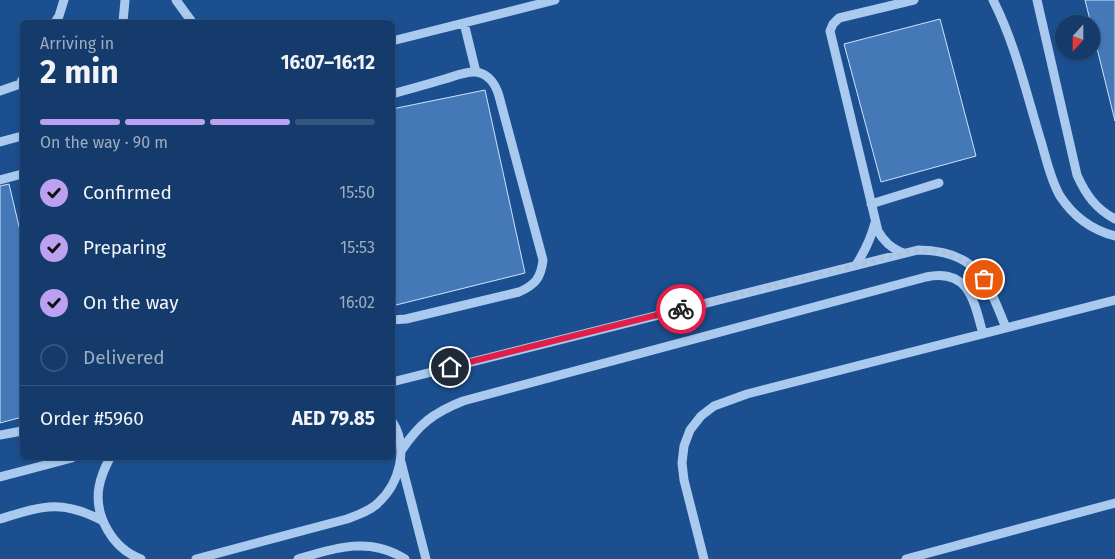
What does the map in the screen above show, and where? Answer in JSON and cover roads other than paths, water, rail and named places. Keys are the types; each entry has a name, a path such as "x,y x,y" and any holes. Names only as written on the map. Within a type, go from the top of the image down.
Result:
{"street":[{"path":"56,20 64,0"},
{"path":"123,20 124,0"},
{"path":"176,0 191,20"},
{"path":"395,40 555,0"},
{"path":"903,253 882,238 875,223 830,35 831,27 839,18 914,0"},
{"path":"993,0 1008,35 1054,184 1060,195 1084,222 1098,230 1115,236"},
{"path":"1037,0 1077,175 1091,200 1106,214 1115,219"},
{"path":"464,23 476,72"},
{"path":"395,93 462,74 476,72 492,80 497,87 542,260 542,269 539,277 527,289 406,319 395,320"},
{"path":"0,90 20,84"},
{"path":"0,142 20,137"},
{"path":"0,180 20,175"},
{"path":"871,204 939,183"},
{"path":"856,265 864,254 875,223"},
{"path":"395,381 918,250 948,253 962,259 974,268 992,292 1006,328"},
{"path":"196,559 363,514 389,492 397,477 401,456 410,437 434,415 463,401 935,275 944,275 960,282 972,295 983,334"},
{"path":"704,559 684,480 682,463 684,446 690,430 701,416 714,406 747,394 1115,300"},
{"path":"395,428 400,440 401,456 426,559"},
{"path":"0,435 20,431"},
{"path":"0,477 64,460"},
{"path":"109,460 103,471 98,488 99,505 103,521 111,536 122,548 136,558 141,559"},
{"path":"906,559 1115,503"},
{"path":"0,519 42,507 54,506 80,510 103,521"},
{"path":"298,559 334,549 361,546 387,550 405,559"},
{"path":"122,548 125,559"}]}
